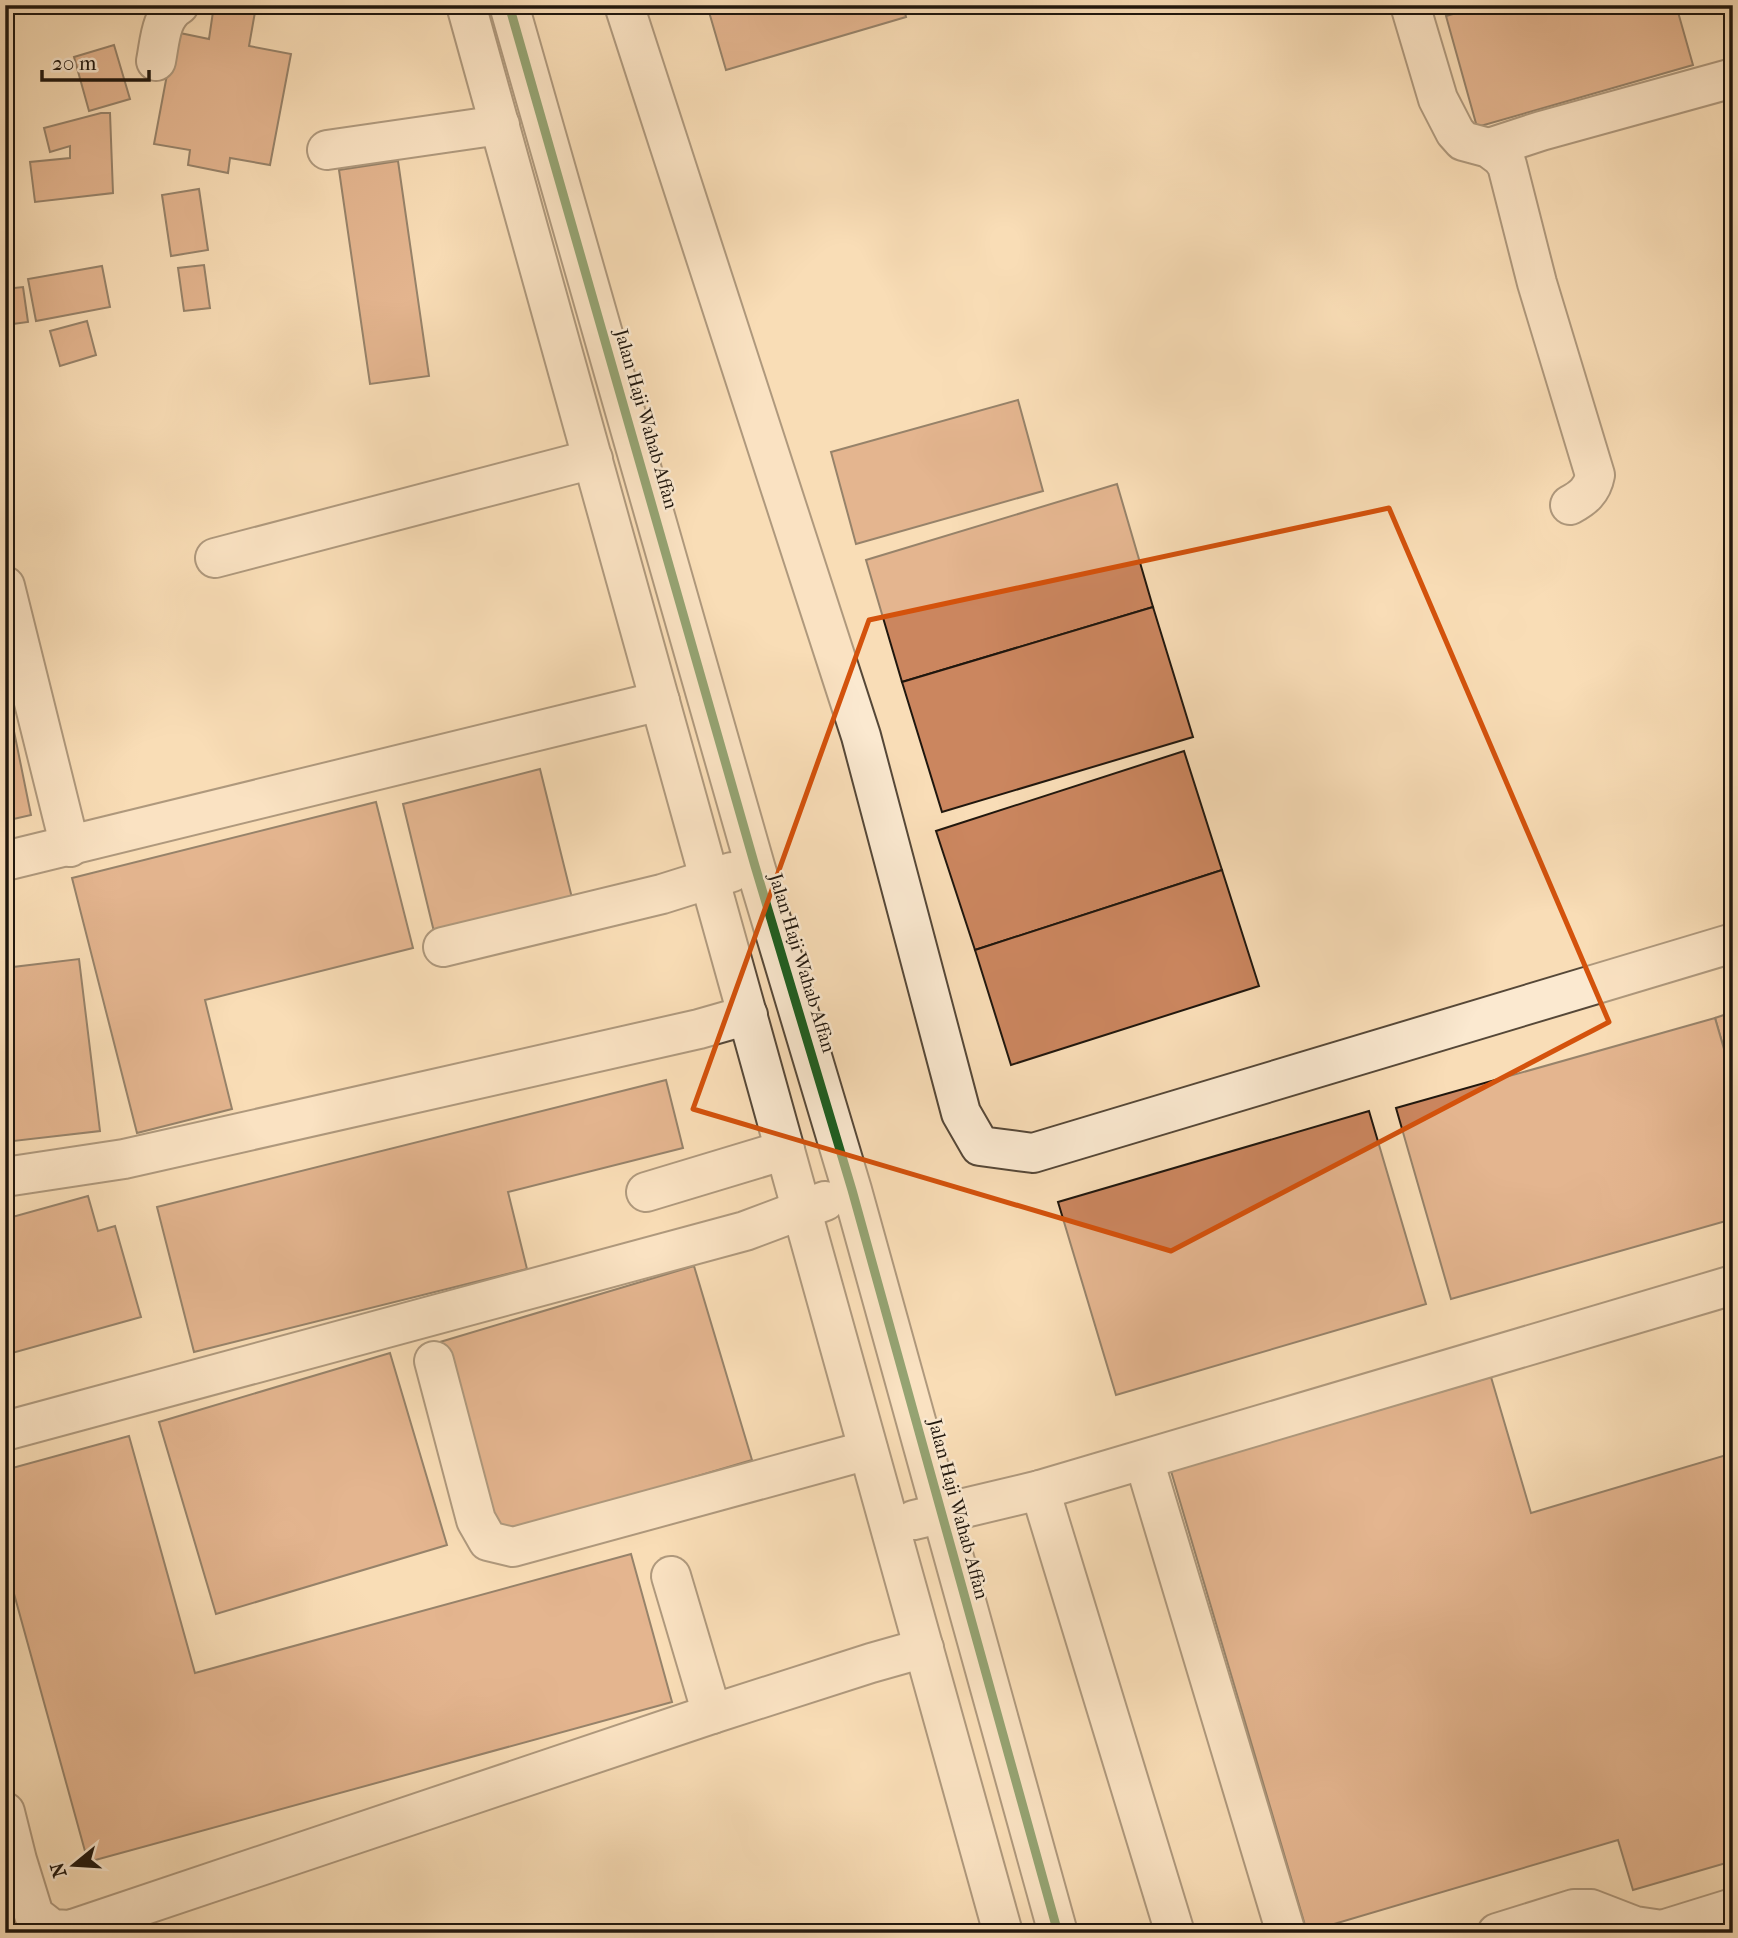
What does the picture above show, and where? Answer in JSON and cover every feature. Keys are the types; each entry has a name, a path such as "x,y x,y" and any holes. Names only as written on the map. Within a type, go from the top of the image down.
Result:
{"street":[{"path":"156,61 165,19 171,10 179,5"},
{"name":"Jalan Haji Wahab Affan","path":"509,5 755,866 852,1190 1058,1933"},
{"path":"624,5 861,736 961,1114 980,1146 1033,1153 1733,943"},
{"path":"1410,5 1438,99 1455,132 1463,141 1489,148 1501,157 1511,176 1537,284 1595,475 1593,486 1588,493 1570,505"},
{"path":"468,6 1003,1933"},
{"path":"1489,148 1733,78"},
{"path":"327,150 500,125"},
{"path":"215,558 593,459"},
{"path":"5,586 70,847"},
{"path":"5,861 660,701"},
{"path":"443,947 662,894 755,866"},
{"path":"5,1177 124,1159 686,1032 748,1015"},
{"path":"646,1192 785,1150"},
{"path":"5,1432 745,1231 852,1190"},
{"path":"890,1526 1040,1490 1733,1285"},
{"path":"434,1362 476,1520 488,1541 513,1547 868,1450"},
{"path":"1144,1460 1286,1933"},
{"path":"1040,1490 1175,1933"},
{"path":"671,1576 712,1714"},
{"path":"5,1812 34,1915 52,1929 70,1930 712,1714 924,1648"},
{"path":"1497,1933 1574,1909 1591,1909 1635,1926 1662,1930 1733,1908"}],"highlighted area":[{"path":"1389,508 1609,1022 1171,1251 693,1109 869,620"}],"building":[{"path":"214,5 255,12 249,46 291,54 270,165 230,158 228,173 188,165 190,150 154,144 175,32 209,39"},
{"path":"707,5 903,5 906,17 726,70"},
{"path":"1484,5 1676,5 1693,65 1477,127 1446,16"},
{"path":"114,45 130,99 89,111 74,57"},
{"path":"110,113 113,193 35,202 30,162 70,158 70,146 50,152 44,128"},
{"path":"398,161 429,376 370,384 339,170"},
{"path":"199,189 208,250 171,256 162,195"},
{"path":"204,265 210,308 184,311 178,268"},
{"path":"102,266 110,307 36,321 28,279"},
{"path":"23,287 28,322 5,325 5,289"},
{"path":"87,321 96,355 60,366 50,331"},
{"path":"1018,400 1043,491 856,544 831,452"},
{"path":"1117,484 1153,607 902,682 866,560"},
{"path":"1153,607 1193,737 942,812 902,682"},
{"path":"5,687 31,815 5,821"},
{"path":"1184,751 1222,870 975,950 936,831"},
{"path":"540,769 574,906 436,940 403,804"},
{"path":"376,802 413,948 205,1000 232,1109 137,1133 72,878"},
{"path":"1222,870 1259,986 1011,1065 975,950"},
{"path":"79,959 100,1131 5,1142 5,968"},
{"path":"1733,1012 1733,1080 1715,1018"},
{"path":"1715,1018 1733,1080 1733,1219 1451,1299 1396,1108"},
{"path":"666,1080 683,1148 508,1192 527,1269 194,1352 157,1207"},
{"path":"1369,1111 1426,1304 1116,1395 1058,1202"},
{"path":"88,1196 98,1231 115,1226 141,1317 5,1355 5,1219"},
{"path":"694,1266 752,1460 498,1535 440,1342"},
{"path":"390,1353 447,1545 216,1614 159,1422"},
{"path":"1491,1377 1531,1513 1733,1453 1733,1861 1633,1890 1618,1840 1307,1932 1171,1471"},
{"path":"129,1436 195,1673 631,1554 672,1702 88,1862 5,1561 5,1470"},
{"path":"5,1896 15,1933 5,1933"}],"cycle path":[{"path":"509,5 755,866 852,1190 1058,1933"}]}
